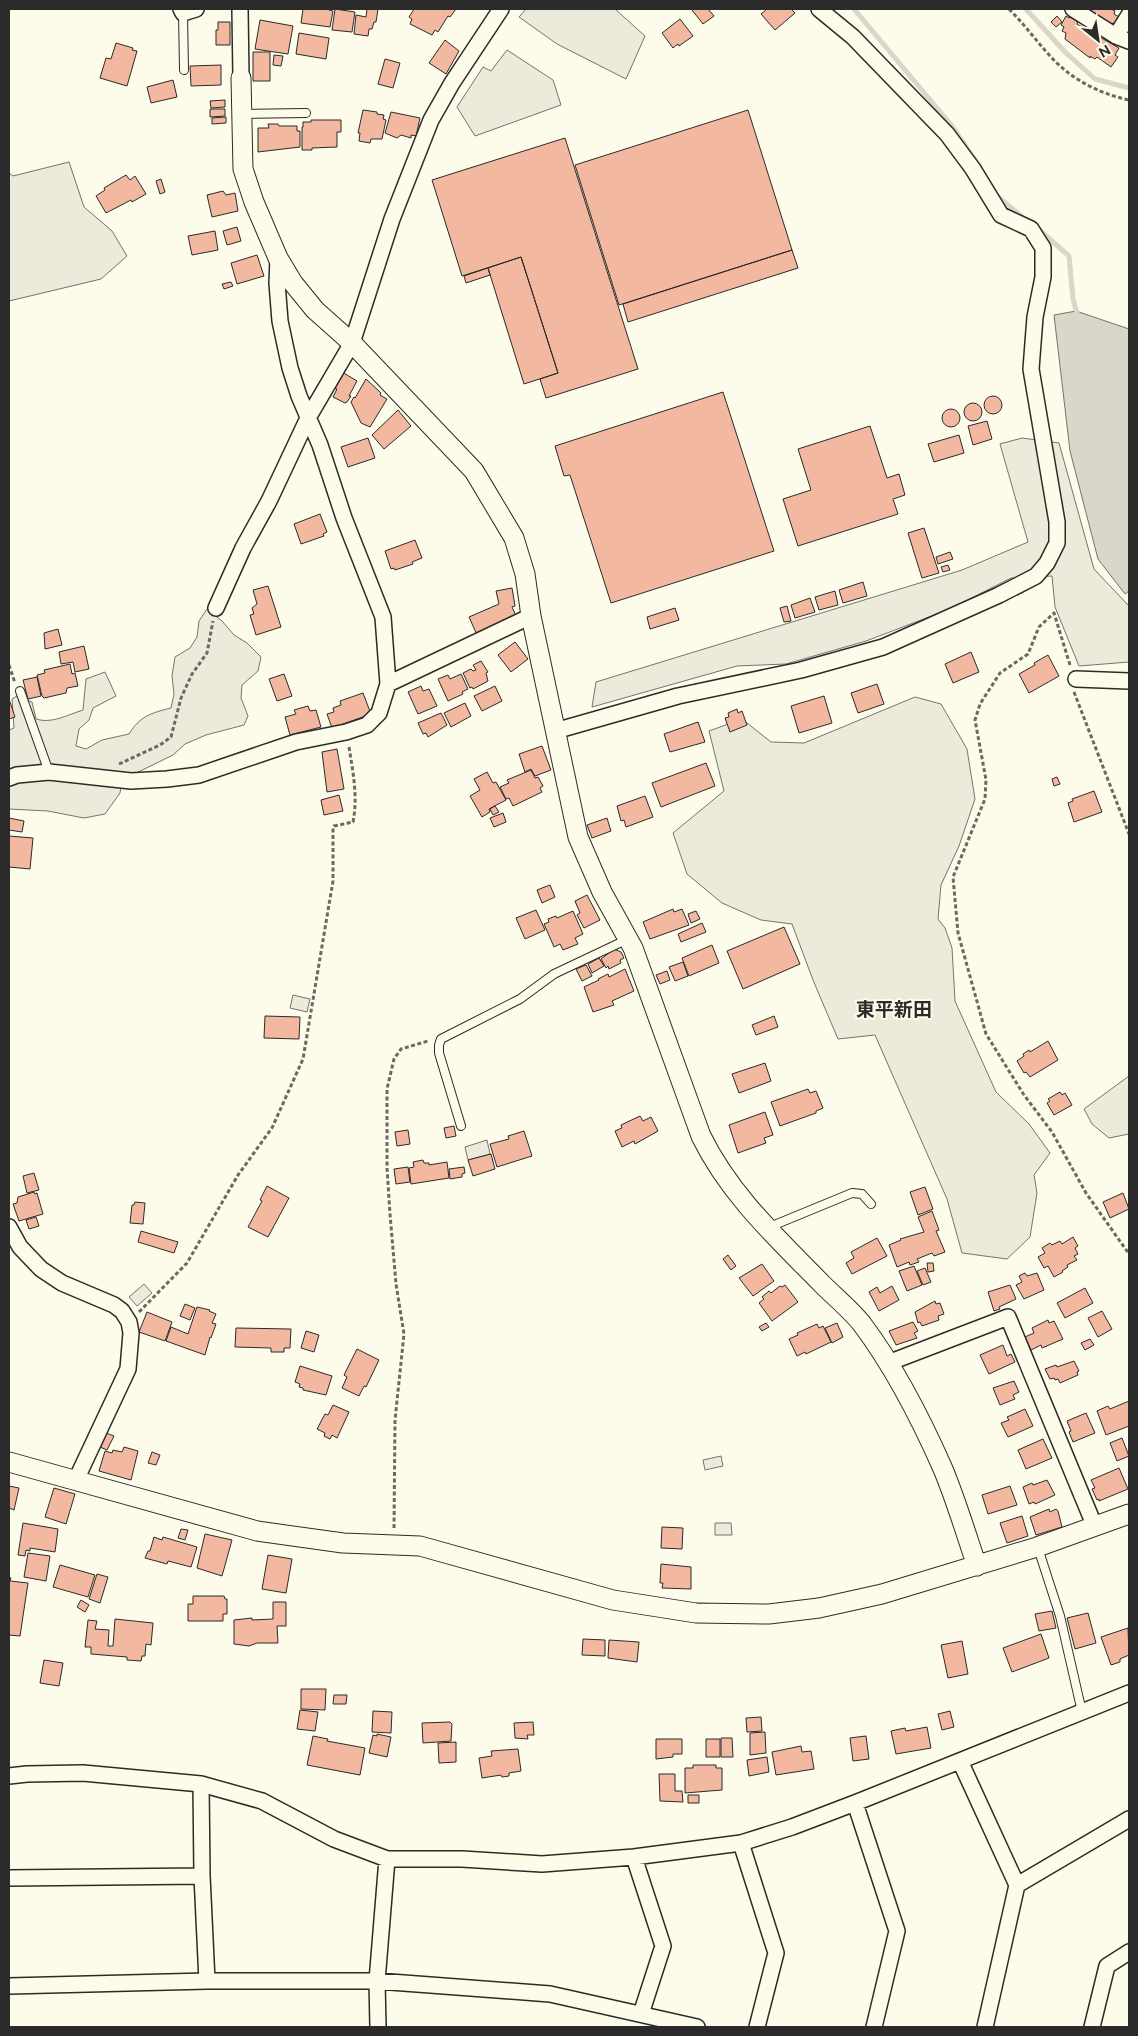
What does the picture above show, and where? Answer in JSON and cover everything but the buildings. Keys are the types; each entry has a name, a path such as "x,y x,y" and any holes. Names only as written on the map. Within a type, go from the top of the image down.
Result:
{"street":[{"path":"240,9 243,169 254,202 278,258 293,283 315,310 352,343 474,471 514,538 525,574 531,616 578,837 602,892 628,939 701,1136 728,1183 767,1228 861,1323 888,1363 908,1396 944,1470 977,1566"},
{"path":"216,608 243,548 269,501 308,418 352,343 392,219 431,120 452,83 501,9"},
{"path":"555,731 678,696 801,670 883,647 999,595 1036,576 1047,563 1057,543 1057,522 1031,369 1034,317 1043,277 1043,248 1031,229 1001,215 973,169 947,134 853,37 819,9"},
{"path":"1073,9 1123,39 1129,15"},
{"path":"9,778 17,775 49,772 131,781 199,775 296,742 346,732 367,725 379,713 388,684 383,617 344,518 320,445 290,368 280,320 278,258"},
{"path":"388,684 531,616"},
{"path":"1076,679 1129,681"},
{"path":"9,1227 20,1247 41,1269 62,1283 122,1311 131,1333 128,1369 76,1480"},
{"path":"888,1363 1008,1317 1095,1527"},
{"path":"9,1462 257,1531 342,1543 420,1546 613,1600 696,1613 769,1614 819,1608 882,1594 1037,1547 1129,1514"},
{"path":"9,1776 27,1774 83,1774 201,1784 262,1800 334,1839 387,1859 462,1859 542,1864 634,1857 741,1843 792,1827 855,1803 1129,1693"},
{"path":"960,1761 1017,1885 985,2027"},
{"path":"201,1784 202,1876 207,1981"},
{"path":"855,1803 897,1931 874,2027"},
{"path":"1017,1885 1129,1819"},
{"path":"741,1843 776,1953 757,2027"},
{"path":"634,1857 663,1946 641,2014"},
{"path":"378,2027 377,1981 387,1859"},
{"path":"9,1878 202,1876"},
{"path":"1092,2027 1107,1966 1129,1952"},
{"path":"9,1986 207,1981 377,1981 550,1994 697,2027"}],"lane":[{"path":"184,70 187,10"},
{"path":"242,114 306,113"},
{"path":"20,691 49,772"},
{"path":"460,1126 439,1053 441,1038 520,999 554,974 628,939"},
{"path":"767,1228 852,1193 862,1194 871,1204"},
{"path":"1037,1547 1060,1616 1082,1712"}],"path":[{"path":"1009,9 1034,34 1053,59 1072,75 1109,96 1129,100"},
{"path":"97,776 160,745 171,737 181,698 192,674 207,653 216,608"},
{"path":"1129,834 1074,691 1076,679 1054,613 1039,627 1028,654 1000,673 980,704 975,720 986,780 985,799 953,877 958,933 986,1034 1024,1095 1052,1132 1086,1193 1129,1254"},
{"path":"9,665 12,680 20,691"},
{"path":"128,1322 187,1263 238,1175 272,1128 302,1059 333,881 333,830 334,826 353,822 355,809 354,773 346,732"},
{"path":"394,1545 395,1420 404,1334 396,1284 390,1214 387,1168 388,1089 394,1059 401,1049 413,1044 441,1038"}],"shaded area":[{"path":"526,9 615,9 645,36 626,79 557,44 519,17"},
{"path":"507,50 553,80 561,105 475,136 457,107 483,67 491,71"},
{"path":"69,162 84,207 112,231 127,256 101,279 9,301 9,173 13,176"},
{"path":"1076,311 1129,329 1129,591 1125,594 1098,559 1070,451 1054,315"},
{"path":"1022,438 1059,443 1094,569 1128,605 1129,603 1129,662 1079,666 1055,607 1052,576 1011,578 950,609 866,641 786,664 737,666 592,707 596,682 962,570 1028,542 1000,444"},
{"path":"207,609 261,657 258,671 242,685 241,698 248,716 244,725 206,735 185,744 173,755 122,780 120,793 105,814 84,818 48,811 9,809 9,730 14,728 12,699 17,696 32,702 36,719 60,718 83,710 86,679 105,672 116,696 93,708 89,720 79,729 76,746 86,749 102,740 129,734 142,719 171,708 174,694 172,676 175,657 190,648 197,637 199,621"},
{"path":"915,697 941,704 967,749 975,799 959,846 941,885 938,919 945,928 952,948 955,1001 996,1092 1029,1124 1050,1153 1034,1175 1037,1193 1030,1237 1007,1259 962,1253 947,1199 875,1035 838,1039 792,924 761,920 722,903 687,874 673,833 724,791 709,731 742,719 771,742 804,743"},
{"path":"293,995 310,999 307,1012 290,1008"},
{"path":"1129,1076 1129,1134 1109,1138 1092,1124 1084,1109"},
{"path":"487,1140 490,1154 468,1160 465,1147"},
{"path":"144,1284 152,1293 137,1306 129,1297"},
{"path":"721,1456 723,1466 705,1470 703,1460"},
{"path":"715,1523 731,1523 732,1535 715,1535"}],"waterway":[{"path":"854,9 952,126 979,166"},
{"path":"1026,9 1065,52 1095,79 1129,88"},
{"path":"996,195 1026,220"},
{"path":"1037,228 1069,256 1073,299 1078,317"}],"district":[{"name":"東平新田","path":"894,1009"}]}
